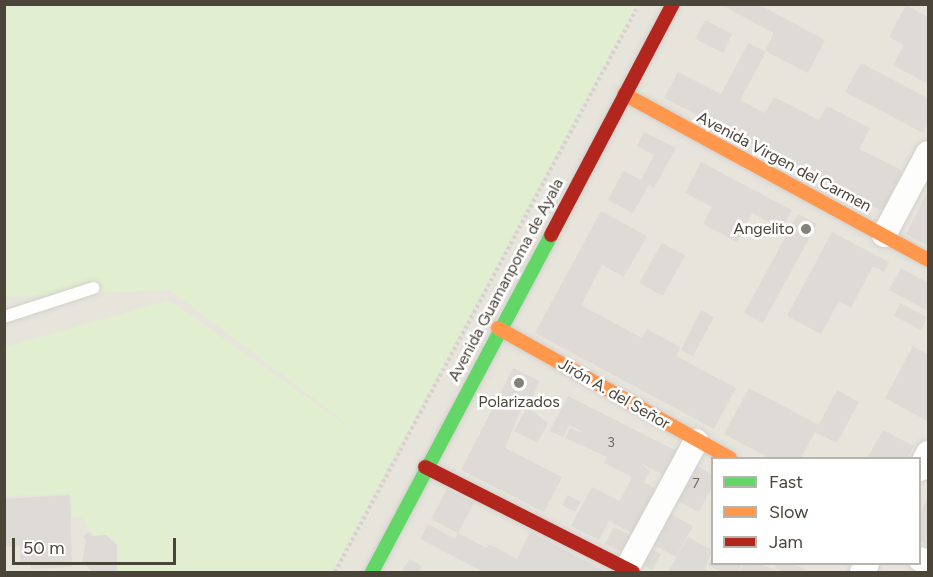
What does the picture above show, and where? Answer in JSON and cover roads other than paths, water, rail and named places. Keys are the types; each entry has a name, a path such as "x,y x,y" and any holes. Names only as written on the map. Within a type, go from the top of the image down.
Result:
{"street":[{"name":"Avenida Guamanpoma de Ayala","path":"372,573 498,328 673,4"},
{"name":"Avenida Virgen del Carmen","path":"624,94 928,260"},
{"path":"884,235 928,153"},
{"name":"Jirón A. del Señor","path":"498,328 726,457"},
{"path":"425,467 628,572 696,441"},
{"path":"921,467 928,453"}],"lane":[{"path":"4,318 93,288"}],"place":[{"name":"Angelito","path":"806,229"},
{"name":"Polarizados","path":"519,383"}]}
